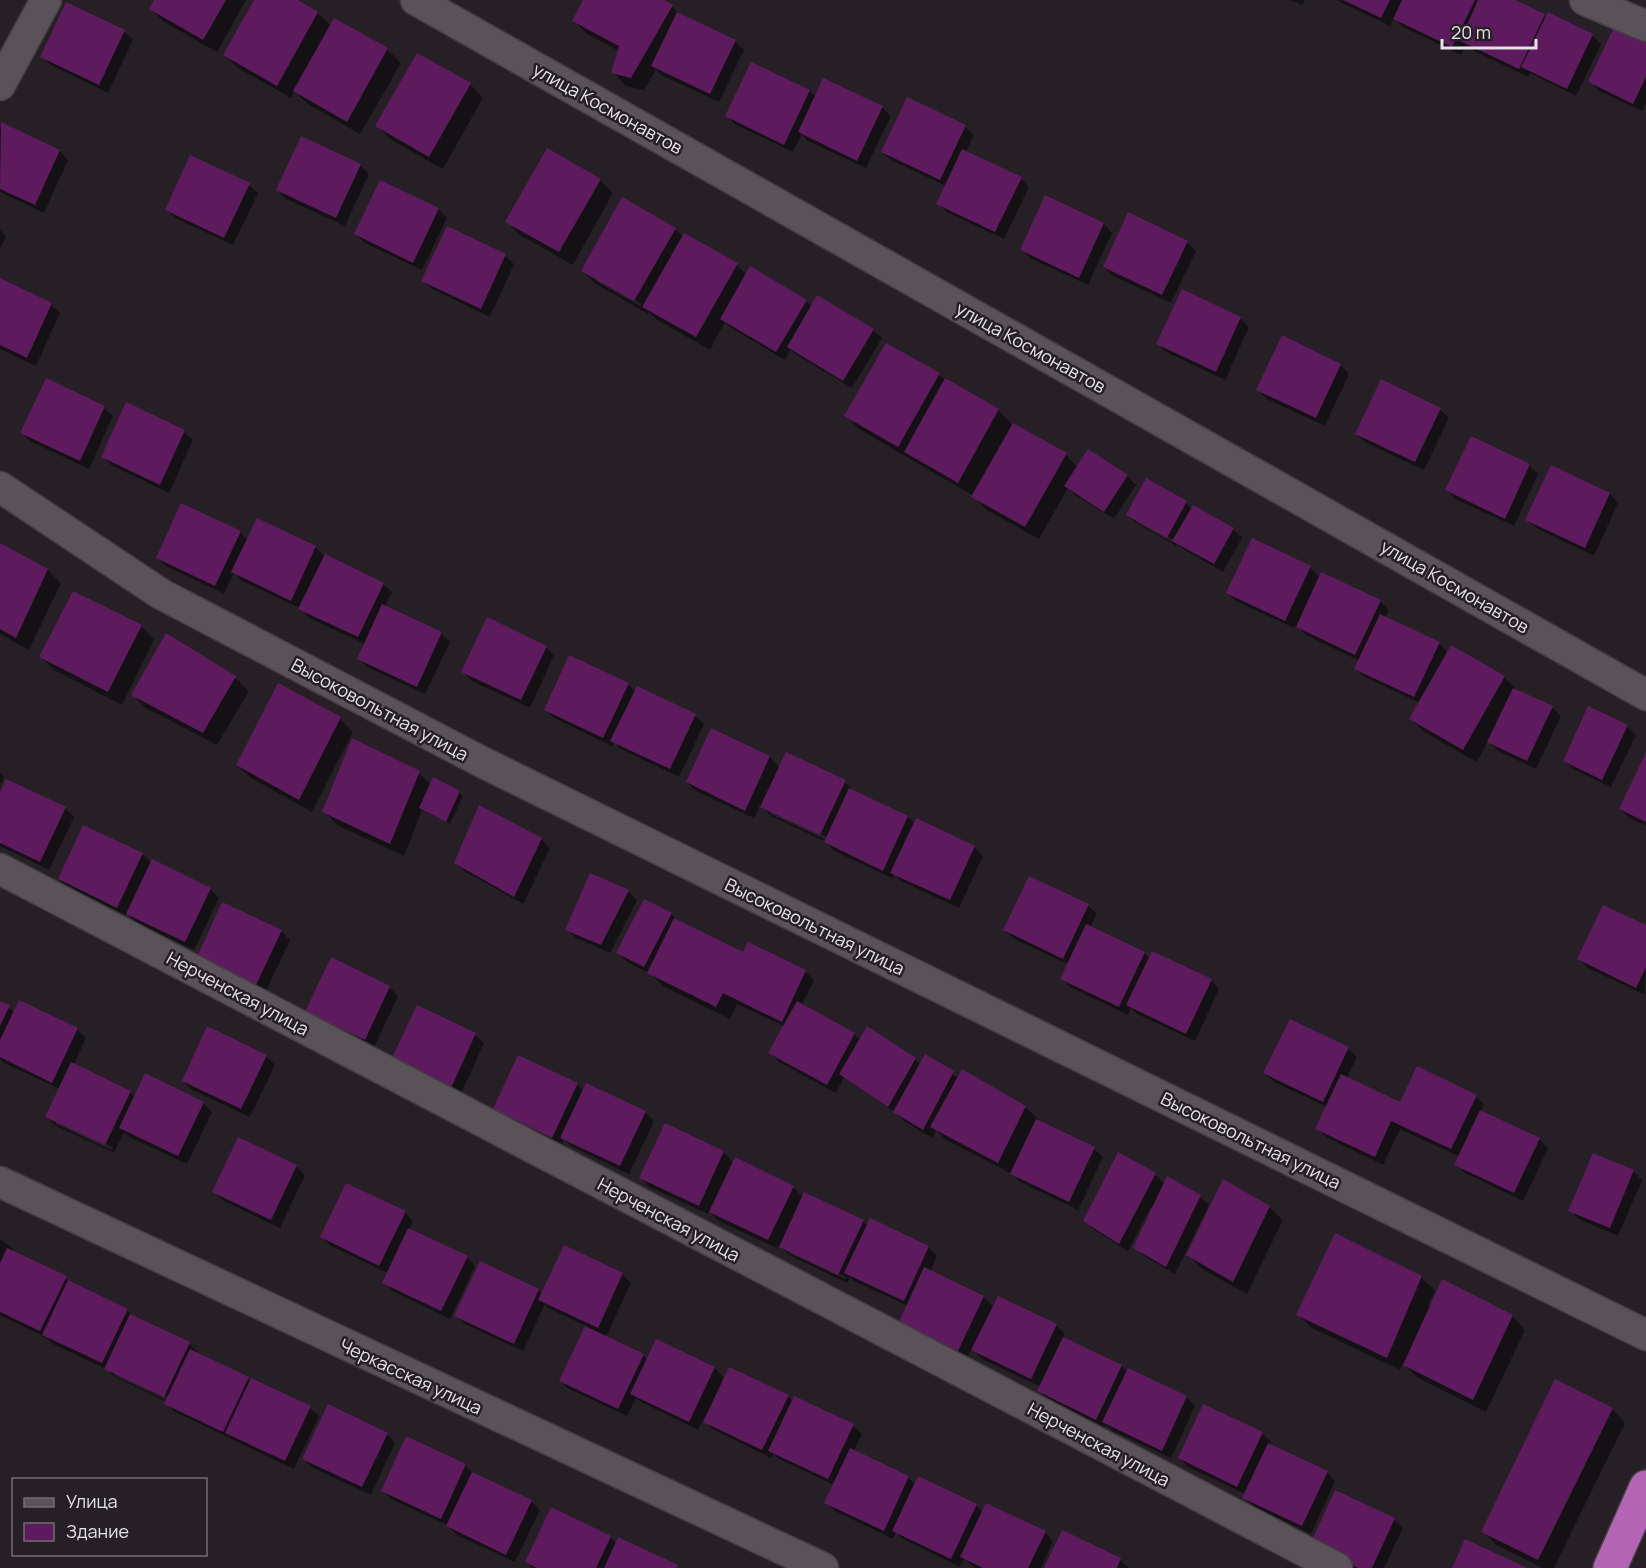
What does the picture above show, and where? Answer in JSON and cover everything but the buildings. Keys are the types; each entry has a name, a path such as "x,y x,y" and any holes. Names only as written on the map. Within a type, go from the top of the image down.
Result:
{"highway":[{"path":"1610,1568 1646,1487"}],"street":[{"path":"0,85 46,0"},
{"name":"улица Космонавтов","path":"416,0 1642,690"},
{"path":"1585,0 1646,26"},
{"name":"Высоковольтная улица","path":"0,487 161,594 482,762 1646,1335"},
{"name":"Нерченская улица","path":"0,869 1337,1568"},
{"name":"Черкасская улица","path":"0,1182 823,1568"}]}
